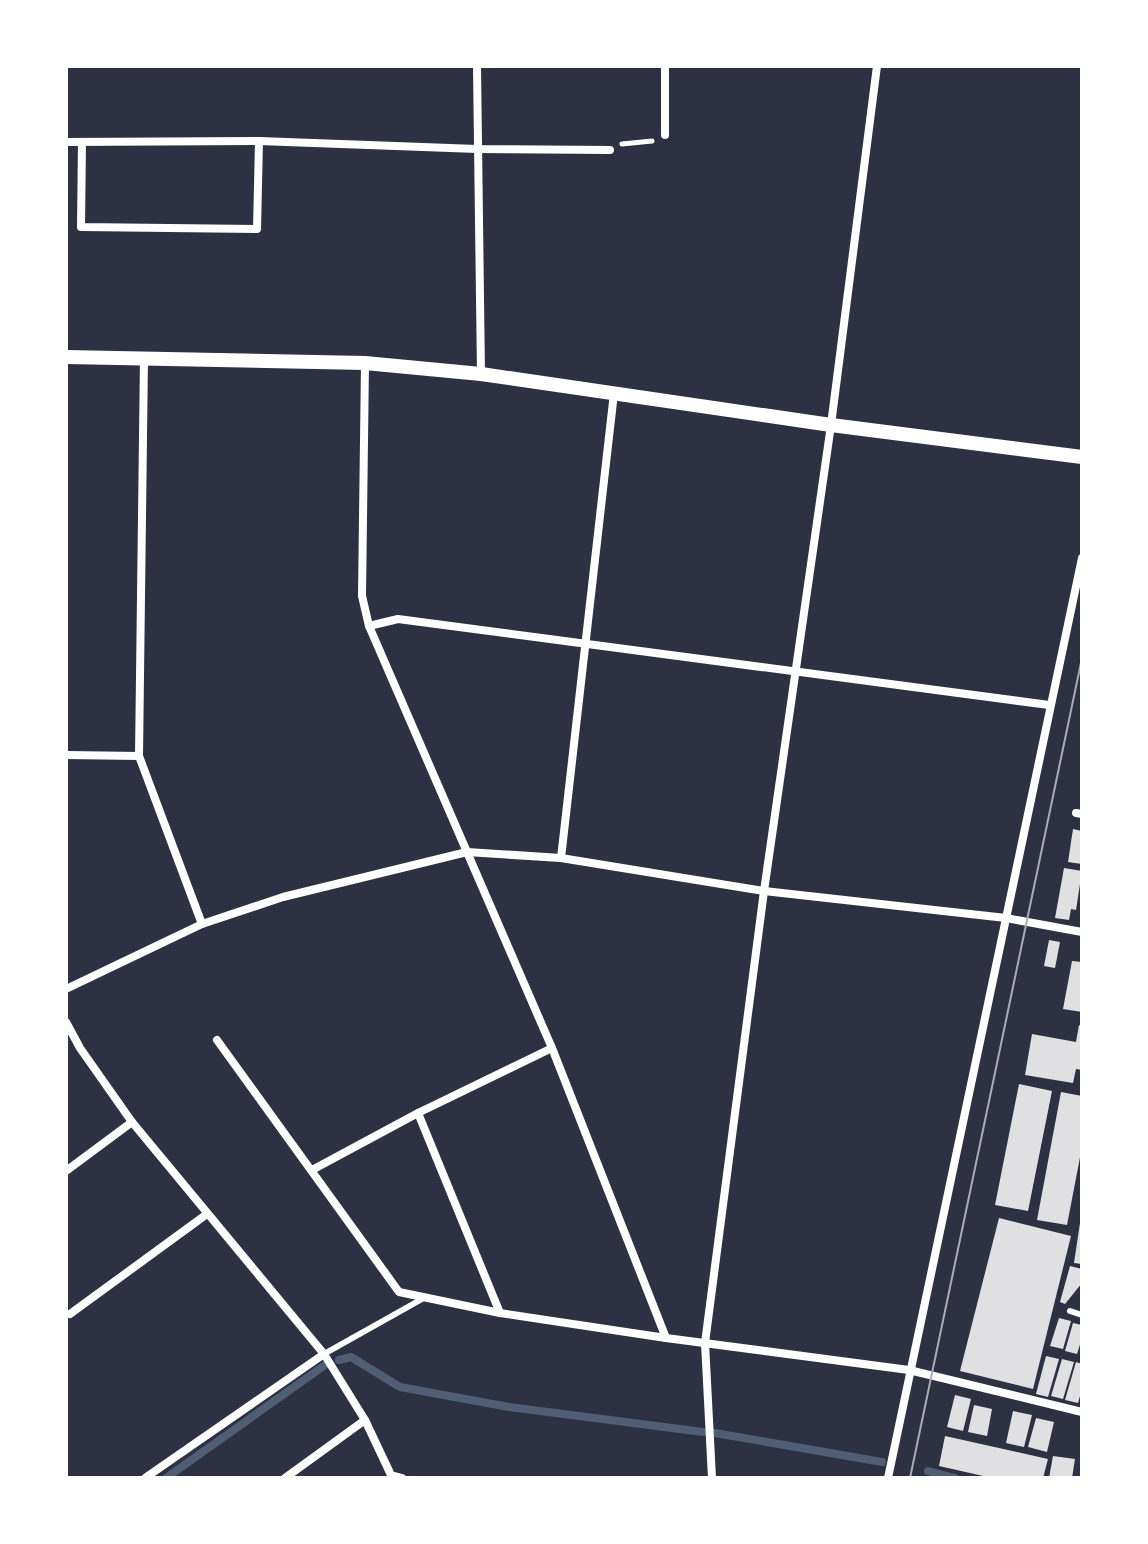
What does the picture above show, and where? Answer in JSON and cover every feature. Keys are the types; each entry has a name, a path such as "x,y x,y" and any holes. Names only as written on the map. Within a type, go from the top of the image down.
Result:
{"street":[{"path":"477,66 481,374"},
{"path":"665,66 665,135"},
{"path":"712,1478 705,1343 877,66"},
{"path":"82,142 81,227 257,229 259,141"},
{"path":"66,142 259,141 477,149 610,150"},
{"path":"66,357 365,363 481,374 831,425 1082,457"},
{"path":"144,357 139,756 202,924"},
{"path":"365,363 362,596 369,626 552,1048 666,1338"},
{"path":"561,858 614,393"},
{"path":"889,1473 1082,558"},
{"path":"369,626 398,619 1049,705"},
{"path":"66,755 139,756"},
{"path":"66,989 202,924 283,897 467,852 561,858 764,891 1006,918 1082,932"},
{"path":"66,1022 80,1048 132,1122 324,1354 365,1420 392,1476 402,1478"},
{"path":"217,1040 399,1292 500,1313 909,1370 1082,1412"},
{"path":"312,1170 418,1113 552,1048"},
{"path":"418,1113 500,1313"},
{"path":"66,1171 132,1122"},
{"path":"70,1314 207,1214"},
{"path":"145,1478 324,1354"},
{"path":"285,1478 365,1420"}],"lane":[{"path":"324,1354 422,1299"},
{"path":"1070,1311 1082,1315"}],"path":[{"path":"610,150 621,145 654,141 665,135"}],"building":[{"path":"1073,829 1082,831 1082,864 1068,862"},
{"path":"1064,868 1082,871 1076,910 1071,909 1069,920 1055,918"},
{"path":"1049,940 1060,942 1055,968 1044,966"},
{"path":"1072,961 1082,962 1082,1012 1063,1009"},
{"path":"1079,1025 1082,1026 1082,1070 1076,1069 1073,1083 1025,1075 1032,1034 1076,1042"},
{"path":"1019,1084 1052,1091 1028,1211 995,1205"},
{"path":"1061,1092 1082,1096 1082,1147 1067,1225 1037,1220"},
{"path":"999,1218 1071,1236 1033,1389 960,1371"},
{"path":"1082,1223 1082,1264 1074,1263"},
{"path":"1070,1266 1082,1269 1082,1283 1065,1304 1060,1302"},
{"path":"1059,1318 1071,1321 1063,1349 1050,1346"},
{"path":"1073,1323 1082,1325 1077,1354 1065,1351"},
{"path":"1046,1356 1059,1359 1048,1397 1036,1394"},
{"path":"1062,1359 1074,1362 1063,1399 1051,1396"},
{"path":"1076,1362 1082,1364 1082,1389 1078,1403 1065,1400"},
{"path":"955,1395 971,1399 963,1431 947,1427"},
{"path":"974,1405 992,1409 987,1436 968,1432"},
{"path":"1013,1411 1032,1415 1024,1447 1006,1443"},
{"path":"1036,1418 1054,1422 1047,1452 1028,1447"},
{"path":"945,1436 1048,1459 1043,1478 992,1478 939,1466"},
{"path":"1053,1456 1075,1459 1072,1478 1049,1478"}],"waterway":[{"path":"339,1360 351,1357 400,1387 509,1407 703,1432"},
{"path":"166,1478 325,1365"},
{"path":"715,1433 882,1462"},
{"path":"928,1471 955,1478"}],"tram line":[{"path":"910,1478 1082,658"}]}
